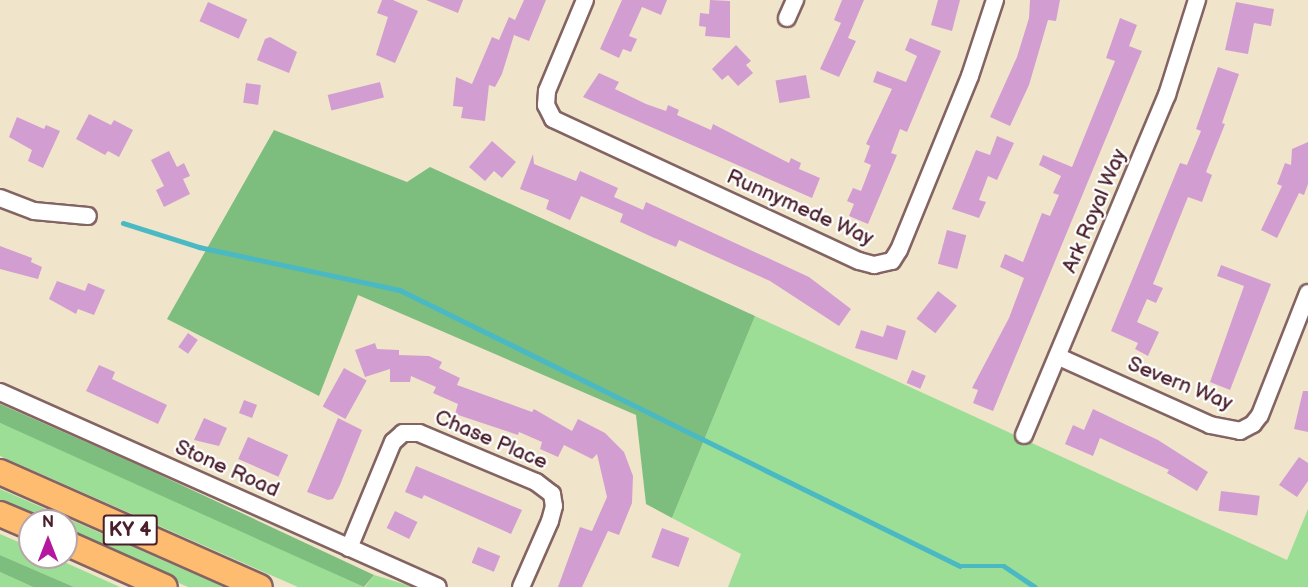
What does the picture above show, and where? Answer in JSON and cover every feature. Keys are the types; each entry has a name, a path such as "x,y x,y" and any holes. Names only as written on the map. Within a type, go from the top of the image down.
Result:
{"highway":[{"name":"KY 4","path":"0,472 260,587"},
{"path":"0,514 18,522"},
{"name":"KY 4","path":"78,548 165,587"}],"street":[{"name":"Runnymede Way","path":"585,0 547,91 546,105 553,119 859,261 874,265 892,261 899,250 970,76 995,0"},
{"path":"787,18 795,0"},
{"name":"Ark Royal Way","path":"1024,435 1059,357 1167,95 1197,0"},
{"path":"0,198 33,211 88,216"},
{"name":"Severn Way","path":"1059,357 1210,425 1240,431 1253,424 1260,415 1308,293"},
{"name":"Stone Road","path":"0,392 437,587"},
{"name":"Chase Place","path":"349,548 393,442 403,433 419,433 536,482 552,494 554,506 550,520 521,587"}],"green space":[{"path":"274,130 407,182 430,167 755,316 672,518 646,504 636,415 358,295 319,396 167,319"},
{"path":"755,316 1287,560 1308,509 1308,587 728,587 741,554 672,518"},
{"path":"0,404 145,468 374,575 364,587 0,423"},
{"path":"0,423 364,587 298,587 0,456"},
{"path":"0,489 46,509 18,509 18,512 0,504"},
{"path":"78,523 224,587 188,587 78,538"},
{"path":"0,534 18,542 18,563 0,555"},
{"path":"0,555 18,563 18,569 32,569 74,587 33,587 0,572"},
{"path":"78,568 120,587 74,587 32,569"},
{"path":"0,572 33,587 0,587"},
{"path":"374,575 414,587 365,587"}],"building":[{"path":"382,0 393,0 418,11 395,63 376,55 388,17 377,13"},
{"path":"426,0 463,0 458,13"},
{"path":"524,0 546,0 529,41 514,35 502,74 495,87 489,85 485,121 461,118 463,107 453,106 456,77 472,84 492,37 499,40 509,17 515,20"},
{"path":"622,0 667,0 661,15 642,7 629,36 637,39 631,52 623,49 619,58 600,49"},
{"path":"710,0 730,1 730,38 705,36 706,27 699,26 700,13 709,14"},
{"path":"842,0 864,0 848,38 856,41 839,77 820,69 841,23 834,20"},
{"path":"938,0 960,0 952,31 931,25"},
{"path":"1030,0 1060,0 1056,21 1048,20 1029,85 1010,126 990,117 1017,57 1029,18"},
{"path":"208,2 247,19 239,39 199,21"},
{"path":"1236,2 1274,9 1271,26 1254,23 1248,54 1225,50"},
{"path":"1120,18 1137,25 1129,46 1142,51 993,411 973,403 978,390 972,388 1009,318 1024,278 1000,267 1005,254 1023,262 1042,213 1050,216 1059,195 1053,193 1061,176 1039,165 1043,155 1072,167 1115,61 1106,58"},
{"path":"270,37 297,52 289,73 257,60 265,39"},
{"path":"910,38 941,51 907,132 900,129 891,153 897,155 868,224 849,216 854,204 847,201 853,188 861,191 871,165 864,162 870,146 866,144 892,89 873,82 877,71 906,82 917,56 905,50"},
{"path":"736,45 751,61 746,65 753,73 738,86 728,75 722,80 712,69"},
{"path":"1218,67 1239,74 1222,123 1225,124 1206,172 1212,175 1202,202 1188,197 1153,284 1163,288 1156,303 1147,299 1137,322 1159,332 1148,356 1135,349 1138,343 1111,331 1180,163 1187,165 1201,131 1196,129"},
{"path":"599,73 619,82 615,89 646,104 666,111 668,105 679,110 677,115 711,130 713,124 789,163 791,158 801,163 799,169 820,178 812,198 583,97"},
{"path":"806,75 810,98 779,103 775,80"},
{"path":"380,82 384,98 331,111 328,95"},
{"path":"246,83 261,85 258,105 243,103"},
{"path":"89,114 111,125 114,120 133,130 119,157 108,151 105,155 76,139"},
{"path":"17,117 44,129 46,125 60,131 43,168 28,161 32,150 9,137"},
{"path":"997,136 1014,143 997,180 988,176 979,200 986,202 979,218 952,209 976,150 990,155"},
{"path":"492,141 516,162 502,178 494,171 485,181 469,167"},
{"path":"1308,142 1308,184 1304,195 1299,193 1277,238 1261,230 1282,186 1277,184 1285,163 1291,165 1292,149"},
{"path":"169,151 177,167 184,163 190,176 183,179 190,194 164,207 156,190 164,186 151,160"},
{"path":"533,154 534,164 576,181 580,171 618,188 614,197 643,210 646,202 809,277 851,309 839,326 770,281 679,240 676,247 652,237 620,222 623,214 581,196 570,220 546,209 549,200 520,189"},
{"path":"947,230 966,235 957,269 938,264"},
{"path":"0,246 32,258 31,262 42,267 38,279 0,269"},
{"path":"1221,265 1271,284 1230,390 1210,382 1244,286 1217,276"},
{"path":"57,281 85,291 88,283 105,290 94,315 78,309 76,314 49,299"},
{"path":"938,291 957,306 935,333 916,319"},
{"path":"887,325 906,331 897,360 855,348 861,330 883,337"},
{"path":"188,333 198,340 188,354 178,347"},
{"path":"375,343 377,349 399,350 399,355 429,356 442,362 439,368 460,378 457,385 532,412 534,409 572,431 578,419 605,433 624,452 633,476 632,503 619,535 608,531 582,587 558,587 580,527 592,531 607,497 597,454 592,459 564,445 558,457 540,449 542,442 519,432 518,435 455,414 458,404 433,393 436,387 411,376 410,382 390,382 390,369 365,377 355,350"},
{"path":"99,365 115,372 112,379 167,405 158,424 86,391"},
{"path":"344,368 367,381 345,419 323,406"},
{"path":"912,370 926,376 920,389 907,383"},
{"path":"1303,391 1308,391 1308,432 1294,429"},
{"path":"244,400 257,405 252,418 239,413"},
{"path":"1093,409 1158,440 1208,472 1197,491 1167,473 1169,470 1100,438 1093,456 1065,444 1073,425 1084,430"},
{"path":"204,418 227,428 219,446 194,440"},
{"path":"338,418 362,430 340,485 333,499 328,500 307,492"},
{"path":"248,437 288,455 278,477 238,459"},
{"path":"1299,457 1308,463 1308,481 1297,497 1279,485"},
{"path":"416,466 522,510 511,534 424,495 422,499 405,492"},
{"path":"1221,491 1260,496 1257,516 1219,511"},
{"path":"395,511 417,522 409,539 387,528"},
{"path":"662,528 689,538 679,567 651,557"},
{"path":"478,547 500,556 494,572 472,563"}],"waterway":[{"path":"123,223 199,247 400,290 960,566 1004,566 1035,587"}]}
